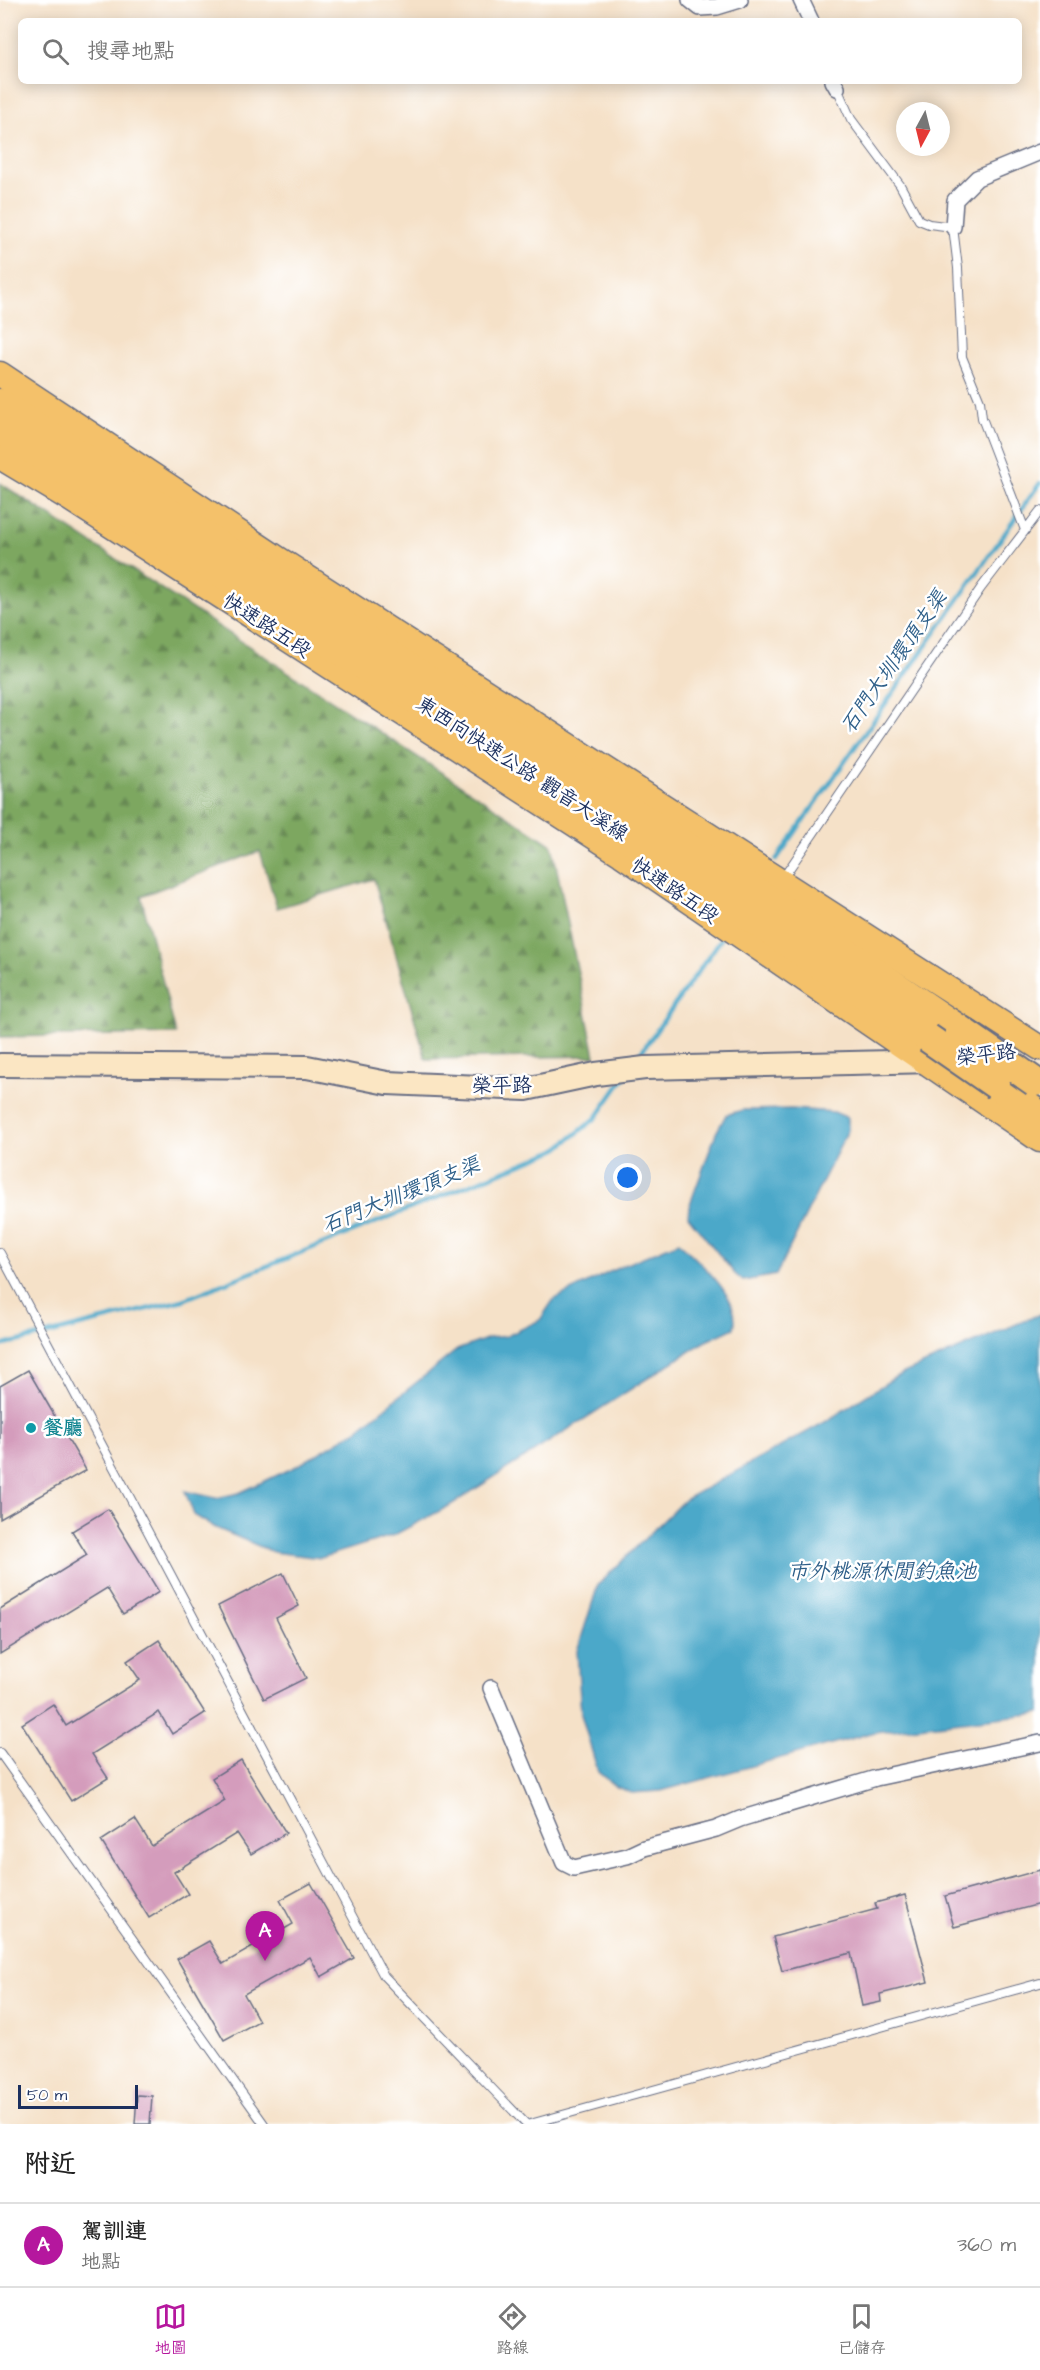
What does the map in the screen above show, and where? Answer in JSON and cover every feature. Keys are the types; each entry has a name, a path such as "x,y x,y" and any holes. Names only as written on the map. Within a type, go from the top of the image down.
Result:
{"highway":[{"name":"東西向快速公路 觀音大溪線","path":"0,403 959,1029 1040,1085"},
{"name":"東西向快速公路 觀音大溪線","path":"0,429 754,897 927,1050 1040,1115"}],"main road":[{"path":"0,374 277,558 754,897 1040,1048"},
{"name":"快速路五段","path":"0,458 70,499 927,1050 1040,1140"}],"street":[{"path":"690,0 700,8 717,7 740,0"},
{"path":"801,0 810,18"},
{"path":"953,227 955,200 977,178 1040,152"},
{"name":"榮平路","path":"0,1065 307,1067 387,1083 526,1089 596,1074 635,1070 927,1050 1040,1048"},
{"path":"491,1688 564,1863 574,1868 627,1857 644,1848 716,1829 740,1819 876,1778 1040,1743"}],"lane":[{"path":"835,84 850,119 900,185 919,220 929,224 953,227 958,268 963,357 980,401 981,418 1025,530"},
{"path":"754,897 1040,511"},
{"path":"0,1253 384,1976 528,2124 1040,1983"},
{"path":"0,1753 264,2124"}],"green space":[{"path":"0,483 552,845 595,1056 426,1059 374,879 277,908 260,851 141,896 176,1034 0,1037"}],"water":[{"path":"792,1109 834,1112 848,1118 848,1130 776,1275 743,1281 688,1216 689,1207 716,1133 726,1115 743,1110"},
{"path":"679,1242 717,1281 725,1293 732,1304 735,1316 734,1328 704,1342 449,1506 394,1535 321,1558 273,1552 216,1528 194,1515 185,1491 216,1498 239,1493 299,1465 357,1430 457,1350 489,1338 507,1336 540,1320 554,1299 624,1265"},
{"name":"市外桃源休閒釣魚池","path":"1040,1314 1040,1713 875,1732 661,1791 631,1793 615,1786 598,1772 581,1714 577,1651 598,1585 684,1500 825,1422 897,1376"}],"building":[{"name":"餐廳","path":"28,1370 86,1470 0,1519 0,1386"},
{"path":"108,1509 159,1592 123,1614 107,1588 0,1654 0,1609 87,1555 72,1531"},
{"path":"283,1573 299,1606 276,1618 306,1678 264,1699 218,1606"},
{"path":"159,1640 205,1713 172,1734 159,1712 92,1754 108,1778 71,1801 22,1724 53,1704 66,1726 140,1680 127,1661"},
{"path":"241,1760 286,1833 251,1854 237,1833 174,1872 188,1894 149,1918 101,1841 135,1819 152,1846 225,1801 212,1778"},
{"path":"1040,1870 1040,1904 954,1927 945,1896"},
{"path":"311,1883 354,1958 321,1977 310,1957 244,1994 259,2021 224,2040 177,1959 209,1941 223,1964 293,1924 280,1900"},
{"path":"905,1895 928,1982 880,1994 881,2002 862,2006 851,1953 782,1971 773,1937 877,1909 875,1903"},
{"path":"137,2095 152,2096 150,2124 135,2124"}],"waterway":[{"name":"石門大圳環頂支渠","path":"776,860 1040,483"},
{"name":"石門大圳環頂支渠","path":"635,1061 721,939"},
{"name":"石門大圳環頂支渠","path":"0,1346 183,1300 556,1150 596,1118 624,1078"}],"place":[{"name":"餐廳","path":"31,1428"},
{"name":"駕訓連","path":"265,1961"}]}
